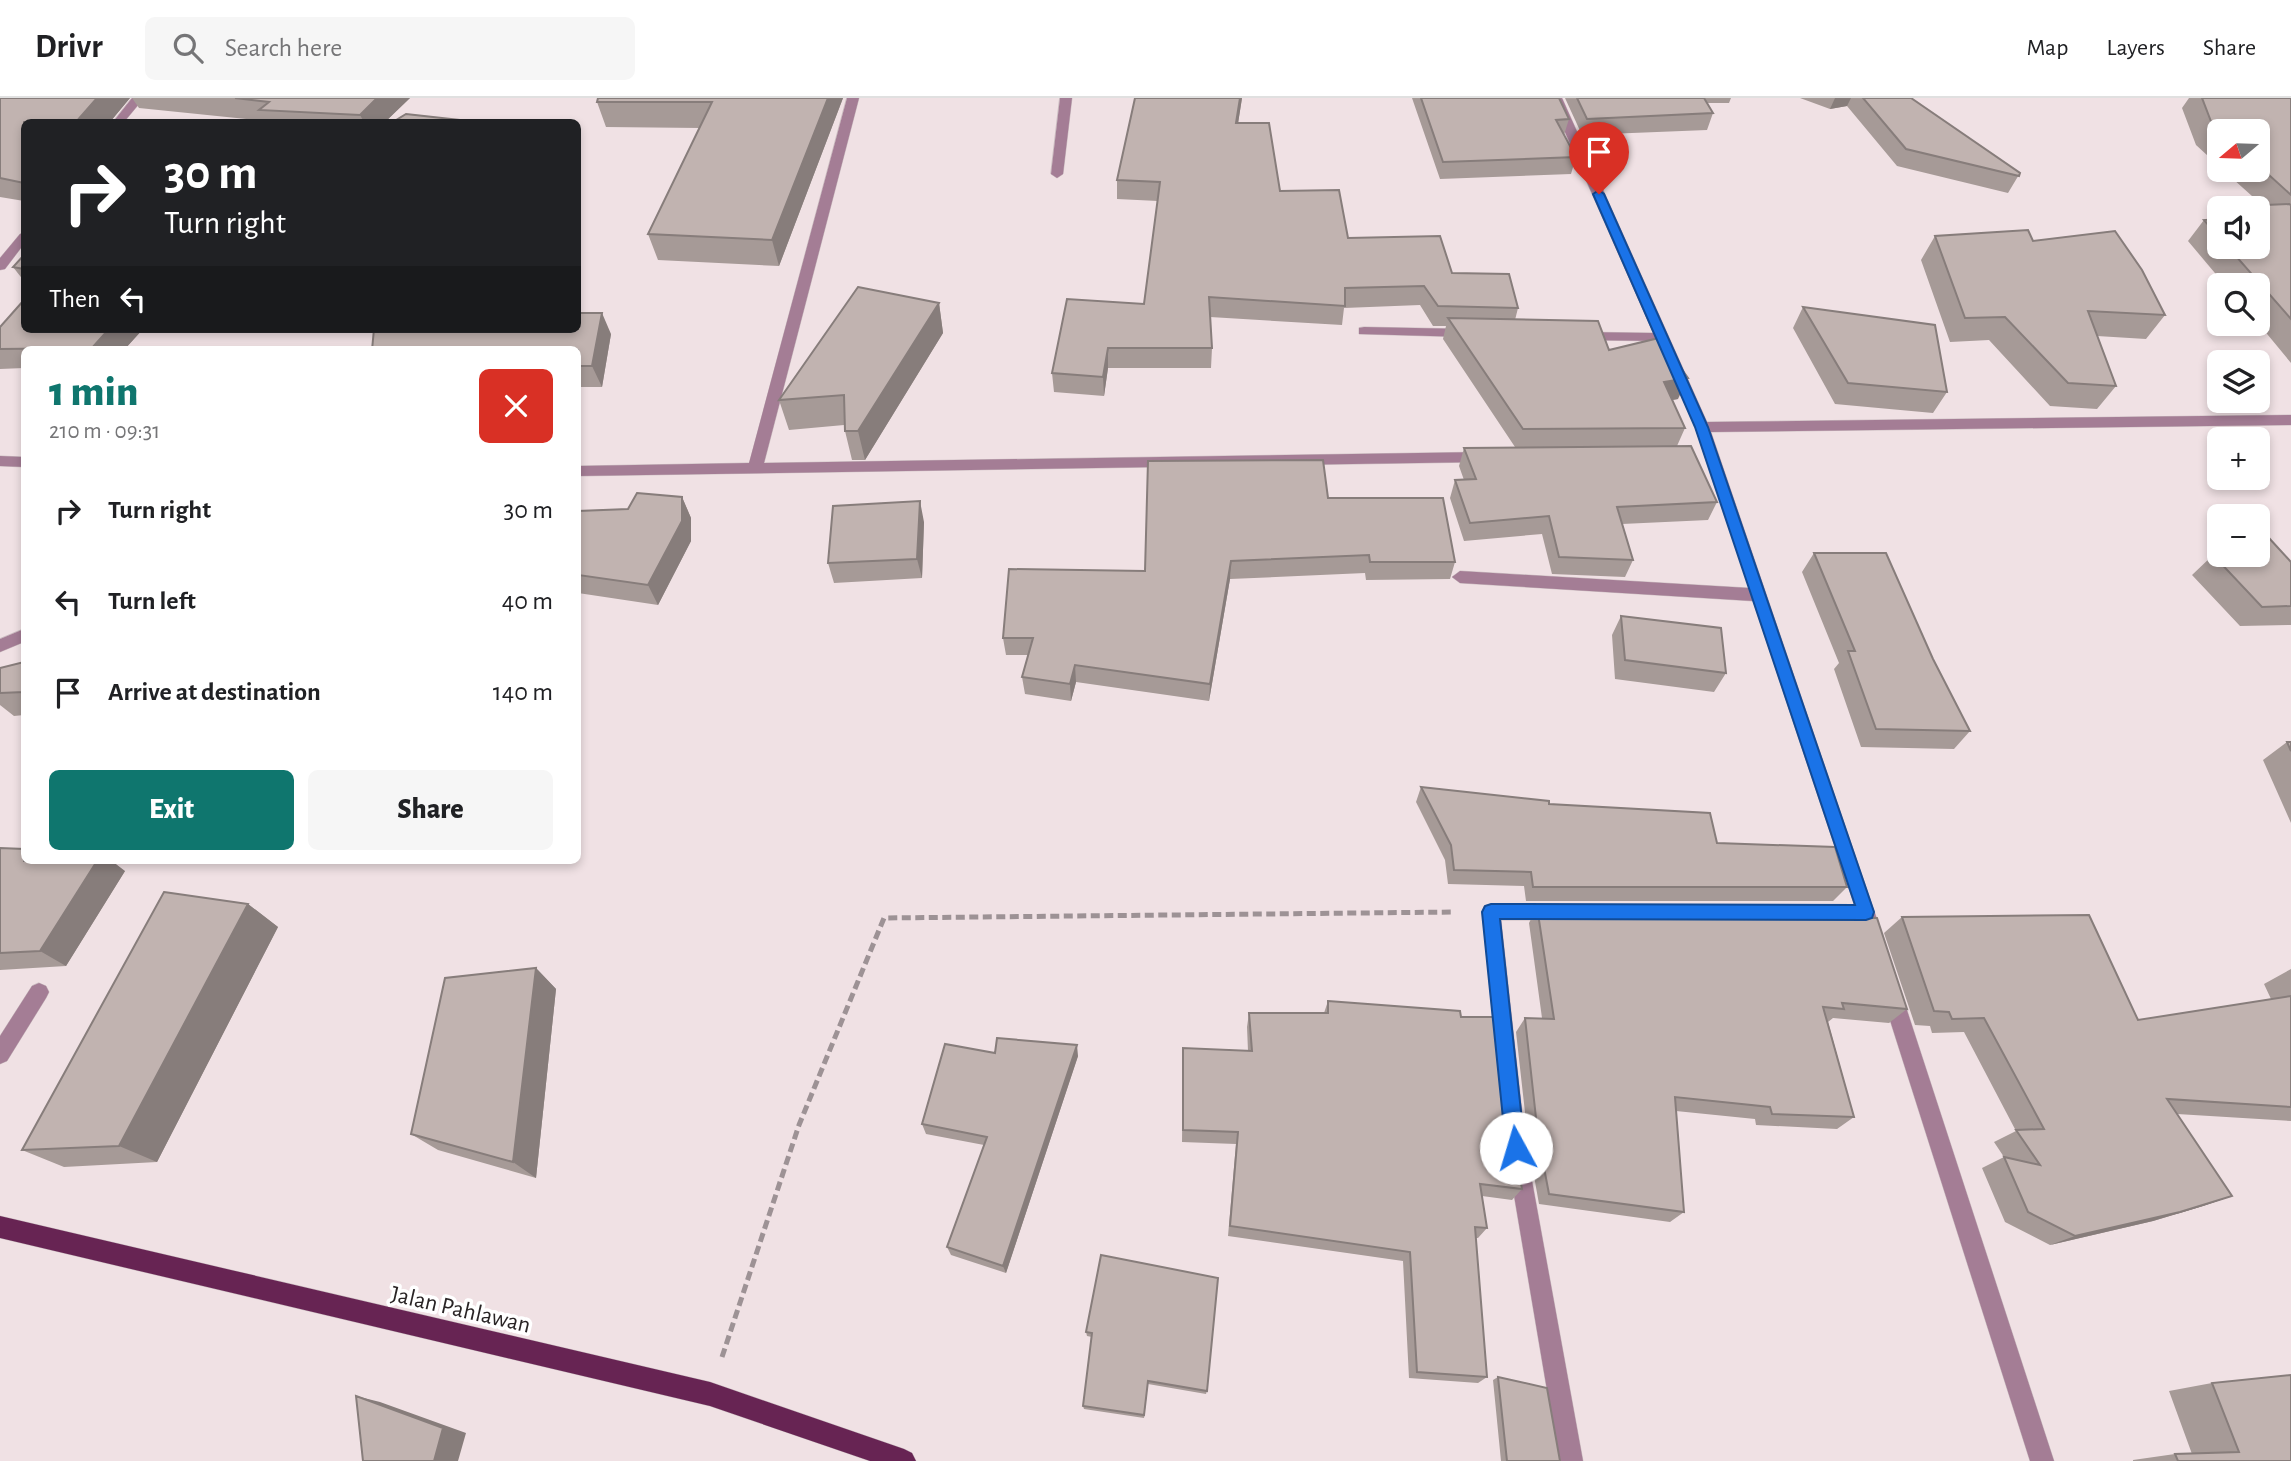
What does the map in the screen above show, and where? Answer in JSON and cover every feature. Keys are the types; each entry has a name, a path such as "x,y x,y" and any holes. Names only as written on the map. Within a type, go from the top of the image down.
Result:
{"main road":[{"name":"Jalan Pahlawan","path":"0,1227 709,1394 901,1461"}],"street":[{"path":"120,119 138,98"},
{"path":"755,468 853,98"},
{"path":"1057,174 1066,98"},
{"path":"1556,98 1702,427 1705,456 1759,595 1859,912 1878,951"},
{"path":"0,267 21,241"},
{"path":"1364,331 1487,334"},
{"path":"1568,335 1663,337"},
{"path":"1702,427 2291,420"},
{"path":"581,471 1506,457"},
{"path":"0,461 21,462"},
{"path":"1460,577 1759,595"},
{"path":"0,646 21,636"},
{"path":"1572,1461 1516,1148 1491,912 1574,912"},
{"path":"1887,978 2042,1461"},
{"path":"0,1054 39,992"}],"path":[{"path":"709,1394 799,1125 884,918 1491,912"}],"building":[{"path":"0,98 97,98 79,119 21,119 21,182 0,178"},
{"path":"235,98 377,98 360,115 259,110 269,102"},
{"path":"598,98 828,98 772,240 648,234 712,102 597,102"},
{"path":"1135,98 1240,98 1236,123 1269,123 1280,191 1339,190 1348,238 1440,236 1452,273 1509,274 1518,308 1438,306 1424,286 1345,288 1345,306 1209,297 1212,348 1108,348 1103,377 1052,373 1067,299 1144,304 1160,182 1117,180"},
{"path":"1421,98 1559,98 1569,119 1556,120 1576,157 1443,162"},
{"path":"1577,98 1704,98 1713,113 1587,119"},
{"path":"1863,98 1911,98 2020,173 2019,176 1906,149"},
{"path":"2202,98 2291,98 2291,195 2270,176 2270,119 2210,119"},
{"path":"406,114 451,119 398,119"},
{"path":"2270,205 2291,205 2291,319 2270,295 2270,273 2251,273 2238,259 2270,259"},
{"path":"2028,230 2033,241 2115,231 2142,270 2165,315 2088,311 2116,386 2068,383 2005,317 1965,318 1935,236"},
{"path":"21,258 21,268 13,267"},
{"path":"858,287 939,303 858,431 845,431 844,395 779,400"},
{"path":"21,303 21,333 105,333 94,346 21,346 21,349 0,349 0,327"},
{"path":"1803,307 1935,325 1947,392 1848,383"},
{"path":"581,313 602,313 592,366 581,366 581,346 372,346 374,333 581,333"},
{"path":"1448,318 1598,321 1609,350 1659,338 1688,378 1664,382 1685,428 1523,429"},
{"path":"1691,446 1717,502 1617,507 1633,560 1559,557 1549,516 1470,523 1455,480 1476,479 1464,448"},
{"path":"1323,460 1328,498 1443,498 1455,562 1370,562 1369,555 1231,561 1210,684 1075,665 1070,684 1022,677 1033,638 1003,638 1009,569 1145,571 1148,461"},
{"path":"637,493 682,497 682,521 648,585 581,575 581,511 628,509"},
{"path":"920,501 917,559 828,563 833,506"},
{"path":"2270,539 2291,562 2291,606 2262,607 2224,567 2270,567"},
{"path":"1814,553 1886,553 1933,659 1970,731 1876,729 1848,651 1855,651"},
{"path":"1621,616 1721,628 1726,673 1625,660"},
{"path":"21,663 21,692 0,693 0,668"},
{"path":"1421,787 1549,801 1549,804 1710,813 1717,843 1835,847 1847,887 1533,887 1531,872 1454,870 1451,845"},
{"path":"0,848 21,849 21,864 95,864 40,951 0,953"},
{"path":"164,892 248,904 119,1146 22,1150"},
{"path":"1537,907 1855,907 1856,910 1869,911 1871,918 1877,918 1907,1009 1842,1003 1844,1009 1823,1007 1854,1117 1772,1114 1770,1107 1675,1097 1684,1212 1549,1194 1538,1136 1525,1018 1554,1019"},
{"path":"2089,915 2138,1020 2291,996 2291,1107 2167,1099 2232,1196 2180,1212 2075,1236 2028,1212 2004,1157 2040,1165 2016,1130 2044,1129 1984,1018 1952,1019 1949,1012 1934,1011 1902,917"},
{"path":"536,968 513,1162 411,1134 445,978"},
{"path":"1328,1001 1460,1011 1461,1017 1500,1017 1513,1137 1522,1189 1480,1184 1487,1228 1475,1227 1487,1377 1417,1372 1410,1252 1230,1226 1238,1132 1183,1130 1183,1048 1252,1051 1249,1013 1328,1013"},
{"path":"997,1038 1077,1045 1003,1266 947,1247 987,1137 922,1124 945,1044 995,1053"},
{"path":"1101,1255 1218,1278 1207,1391 1148,1381 1144,1415 1083,1406 1092,1333 1086,1332"},
{"path":"2291,1375 2291,1461 2178,1461 2175,1454 2239,1452 2212,1383"},
{"path":"1498,1377 1547,1388 1560,1461 1507,1461"},
{"path":"356,1396 443,1428 434,1461 363,1461"}],"route":[{"path":"1516,1148 1491,912 1866,912 1702,427 1599,194"}]}
